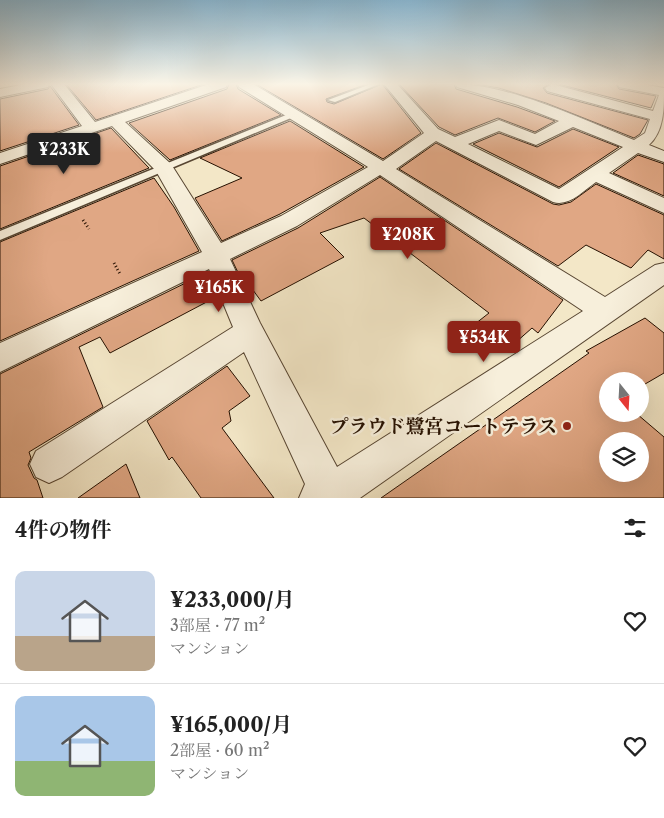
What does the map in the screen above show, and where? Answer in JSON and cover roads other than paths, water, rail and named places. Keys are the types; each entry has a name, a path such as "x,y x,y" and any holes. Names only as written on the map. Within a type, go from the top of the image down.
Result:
{"street":[{"path":"84,107 102,123 164,168 216,256 327,497 664,272"},
{"path":"0,159 148,107"},
{"path":"281,107 383,169 605,311"},
{"path":"410,107 432,132 560,198 597,175 652,135 662,107"},
{"path":"537,107 664,157"},
{"path":"627,107 659,117"},
{"path":"455,143 499,125 536,140 572,121"},
{"path":"0,358 289,221 372,172 383,169 432,136 432,132"},
{"path":"597,175 664,206"},
{"path":"49,464 250,332"}],"lane":[{"path":"0,236 294,115"}],"place":[{"name":"プラウド鷺宮コートテラス","path":"567,426"}]}
